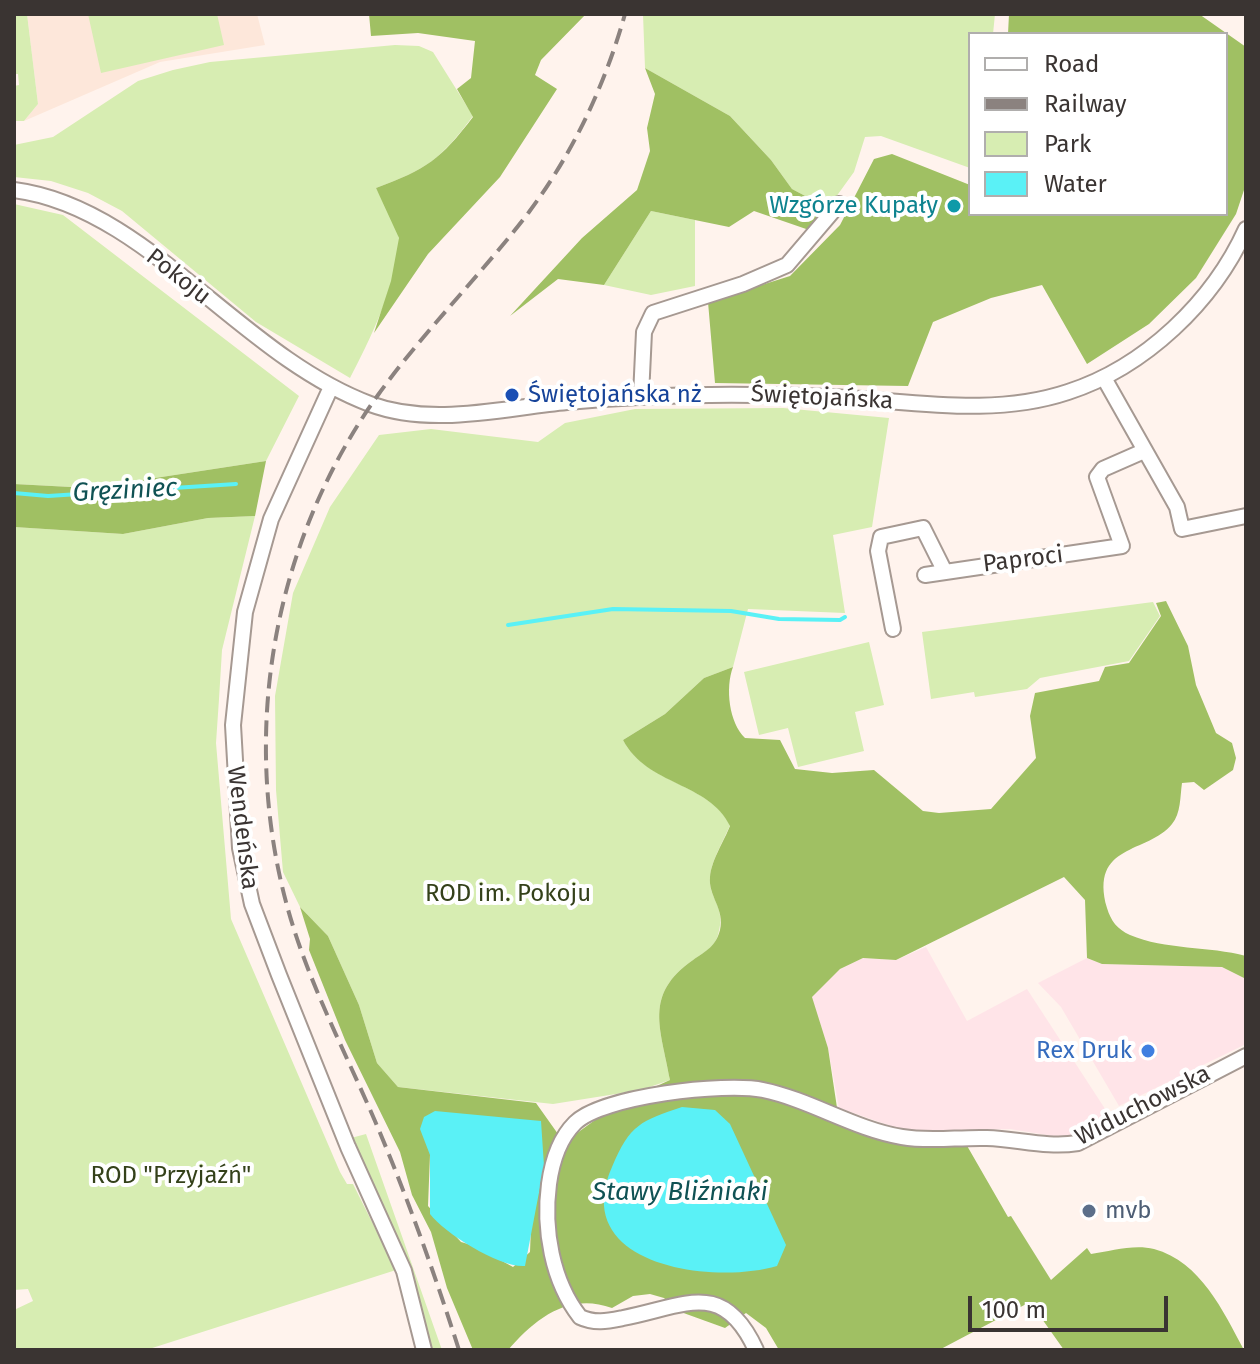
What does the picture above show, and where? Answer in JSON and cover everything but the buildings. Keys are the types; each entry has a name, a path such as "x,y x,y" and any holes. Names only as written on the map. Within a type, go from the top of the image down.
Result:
{"street":[{"name":"Pokoju","path":"14,190 53,197 94,213 274,352 331,387"},
{"path":"641,396 644,332 653,313 743,284 787,265 839,204"},
{"name":"Świętojańska","path":"331,387 371,405 429,415 641,396 756,394 1000,405 1068,392 1104,378 1148,349 1195,306 1226,267 1246,229"},
{"path":"1104,378 1177,507 1182,529 1246,516"},
{"name":"Wendeńska","path":"331,387 271,519 247,601 233,703 238,824 243,867 252,904 348,1147 404,1271 424,1350"},
{"name":"Paproci","path":"925,575 1122,546 1097,477 1103,469 1144,451"},
{"path":"893,629 878,551 881,537 923,528 945,572"},
{"name":"Widuchowska","path":"756,1350 737,1317 709,1302 604,1322 580,1317 555,1264 548,1233 548,1199 555,1159 566,1133 595,1110 697,1089 745,1087 792,1098 898,1136 990,1138 1060,1146 1078,1143 1246,1056"}],"shaded area":[{"path":"27,14 257,14 265,45 160,62 24,121 38,104"},
{"path":"926,947 967,1021 1027,989 1111,1118 1065,1138 1010,1129 908,1132 839,1108 828,1048 811,996 840,969 863,958 896,960"},
{"path":"1087,958 1102,964 1222,967 1246,979 1246,1044 1119,1106 1061,1007 1038,983"}],"green space":[{"path":"14,14 27,14 38,104 24,121 14,121 14,86 19,85 18,74 14,74"},
{"path":"88,14 217,14 224,45 101,73"},
{"path":"369,14 586,14 541,60 535,75 557,89 500,177 428,254 374,333 391,281 399,238 376,188 431,162 473,117 457,89 471,78 475,41 418,33 371,36"},
{"path":"643,14 995,14 993,32 968,32 968,167 881,136 865,137 854,172 828,208 792,189 771,160 730,116 645,68"},
{"path":"1009,14 1199,14 1225,32 1008,32"},
{"path":"1228,34 1246,47 1246,184 1236,214 1196,278 1149,324 1087,364 1042,285 991,298 933,322 908,386 715,383 708,302 790,276 840,225 874,159 892,154 968,184 968,216 1228,216"},
{"path":"395,45 419,46 433,52 473,116 431,161 408,175 376,188 396,226 398,254 382,310 350,378 256,322 122,211 88,193 51,181 14,177 14,145 53,137 138,81 210,62"},
{"path":"645,68 730,116 771,160 792,189 828,208 809,230 754,211 729,227 651,211 604,285 558,279 510,316 582,238 637,190 650,151 647,128 655,94"},
{"path":"14,204 63,215 299,396 266,461 90,488 14,484"},
{"path":"651,211 695,220 695,286 651,295 604,285"},
{"name":"ROD im. Pokoju","path":"783,408 889,418 872,527 833,535 845,613 748,609 733,667 704,678 665,714 623,740 647,766 707,800 730,825 715,857 710,877 720,917 716,939 677,973 661,1000 660,1028 670,1080 641,1090 553,1104 398,1087 377,1063 359,1005 328,936 300,907 283,872 276,790 275,696 293,593 330,507 379,435 431,429 538,442 565,423 635,409"},
{"path":"266,461 255,516 208,518 123,534 14,527 14,484 90,488"},
{"name":"ROD \"Przyjaźń\"","path":"255,516 222,650 216,743 231,919 340,1172 347,1184 353,1184 396,1270 146,1350 14,1350 14,1310 33,1301 28,1289 14,1290 14,527 123,534 208,518"},
{"path":"1166,601 1188,646 1196,685 1216,733 1232,743 1236,758 1233,770 1204,790 1194,782 1182,783 1179,810 1172,824 1162,834 1113,861 1106,872 1104,887 1107,908 1118,927 1144,940 1246,956 1246,979 1222,967 1102,964 1087,958 1085,900 1064,877 896,960 863,958 840,969 812,997 828,1048 839,1121 966,1144 1008,1217 1011,1216 1051,1280 1087,1248 1091,1254 1139,1247 1170,1255 1198,1276 1209,1290 1244,1350 1064,1350 1030,1302 939,1350 779,1350 766,1328 746,1313 725,1328 678,1311 664,1298 650,1294 633,1296 612,1308 581,1303 567,1306 541,1319 508,1350 473,1350 447,1288 431,1232 412,1195 400,1152 345,1040 309,950 310,939 300,907 328,936 359,1005 377,1063 398,1087 536,1103 558,1134 573,1136 617,1104 670,1080 660,1028 661,1000 677,973 710,948 720,930 720,916 710,877 730,826 708,800 647,767 623,740 665,714 704,678 733,667 729,685 735,724 745,738 780,740 795,769 832,773 874,770 923,811 939,813 991,809 1036,758 1030,716 1035,693 1099,681 1105,667 1129,663 1161,616 1156,603","holes":["430,1155 544,1166 531,1226 530,1252 513,1267 475,1246 461,1242 428,1206"]},
{"path":"1153,602 1160,616 1129,661 1040,678 1027,689 975,697 974,692 931,699 922,632"},
{"path":"869,642 884,705 855,712 864,751 798,767 788,728 759,735 744,672"},
{"path":"366,1134 442,1350 429,1350 351,1138"}],"water":[{"name":"Stawy Bliźniaki","path":"682,1107 715,1110 730,1124 786,1245 777,1266 750,1271 685,1269 654,1261 628,1247 610,1227 604,1200 612,1167 625,1141 638,1126"},
{"name":"Stawy Bliźniaki","path":"435,1111 541,1121 544,1166 525,1266 488,1256 448,1231 430,1214 430,1155 420,1129 424,1117"}],"waterway":[{"name":"Gręziniec","path":"14,493 48,496 236,484"},
{"path":"508,625 613,609 731,611 779,619 840,620 845,617"}],"railway":[{"path":"459,1350 398,1177 294,930 272,836 266,770 267,704 276,638 291,574 313,511 342,451 396,371 511,235 560,166 586,118 608,67 625,14"}],"place":[{"name":"Wzgórze Kupały","path":"954,206"},
{"name":"Świętojańska nż","path":"512,395"},
{"name":"Rex Druk","path":"1148,1051"},
{"name":"mvb","path":"1089,1211"}]}
